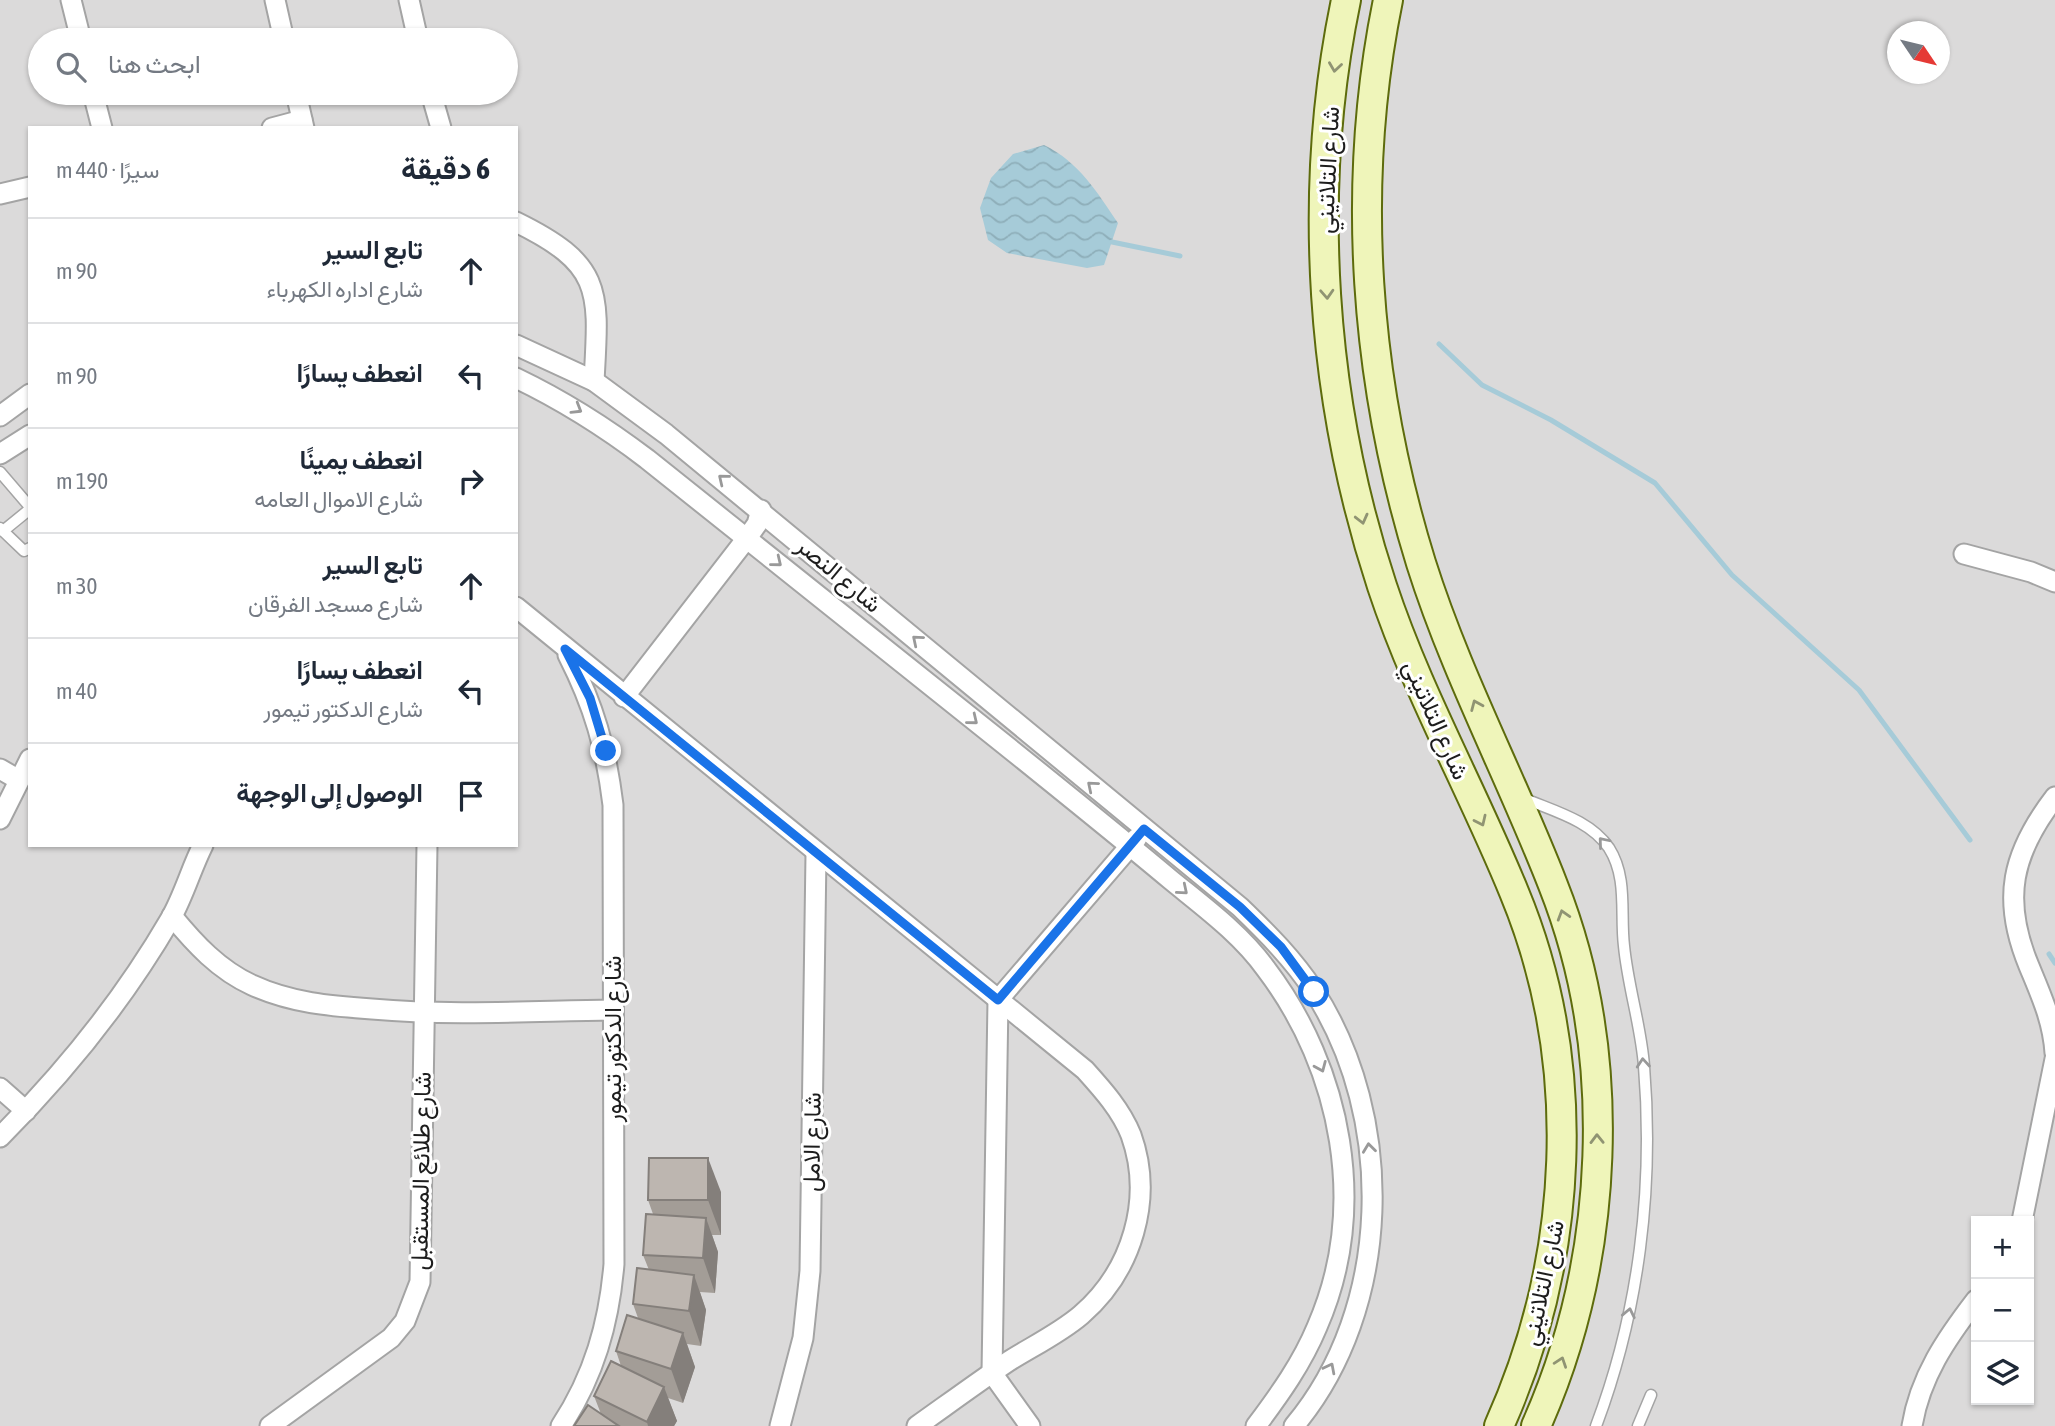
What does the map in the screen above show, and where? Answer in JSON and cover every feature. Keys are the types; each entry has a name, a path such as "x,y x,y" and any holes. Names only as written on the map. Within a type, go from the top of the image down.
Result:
{"main road":[{"name":"شارع التلاتيني","path":"1346,0 1329,123 1325,240 1332,357 1351,472 1371,551 1401,640 1515,894 1531,941 1550,1015 1559,1078 1562,1154 1559,1205 1550,1268 1536,1330 1499,1426"},
{"name":"شارع التلاتيني","path":"1388,0 1376,73 1368,183 1370,294 1383,404 1400,486 1422,565 1461,669 1555,887 1574,950 1588,1015 1598,1146 1594,1211 1584,1276 1568,1340 1536,1426"}],"street":[{"path":"71,0 77,28"},
{"path":"275,0 281,28"},
{"path":"409,0 415,28"},
{"path":"96,105 101,126"},
{"path":"299,105 303,124"},
{"path":"434,105 440,126"},
{"path":"0,194 28,187"},
{"path":"518,223 553,240 587,273 594,291 597,320 594,381"},
{"name":"شارع النصر","path":"518,346 594,381 761,510 1240,907 1281,947 1314,992 1340,1041 1360,1095 1370,1150 1373,1207 1367,1263 1352,1318 1330,1370 1294,1426"},
{"name":"شارع النصر","path":"518,379 558,398 604,426 747,538 1131,846 1221,921 1265,967 1300,1019 1321,1065 1340,1138 1344,1201 1337,1264 1318,1325 1290,1381 1256,1426"},
{"path":"0,416 28,395"},
{"path":"0,454 28,436"},
{"path":"624,697 747,538 757,524 761,510"},
{"path":"1964,554 2031,572 2055,582"},
{"path":"518,609 816,854 1085,1070 1112,1099 1130,1135 1140,1174 1139,1214 1132,1239 1108,1287 1080,1315 917,1426"},
{"name":"شارع الدكتور تيمور","path":"561,1426 591,1373 611,1301 614,1264 613,805 606,751 590,698 565,649"},
{"path":"0,819 28,763"},
{"path":"0,769 19,780"},
{"path":"2055,797 2024,844 2015,873 2012,903 2016,933 2051,1020 2055,1053"},
{"path":"1030,1426 992,1373 998,1000 1144,829"},
{"path":"0,1137 100,1025 172,916 202,847"},
{"name":"شارع طلائع المستقبل","path":"270,1426 391,1338 415,1302 420,1282 427,847"},
{"name":"شارع الامل","path":"780,1426 803,1338 810,1271 816,854"},
{"path":"172,916 194,943 220,966 250,984 282,997 316,1004 423,1013 612,1010"},
{"path":"2023,1216 2055,1059"},
{"path":"0,1088 26,1111"},
{"path":"1912,1426 1923,1382 1937,1354 1971,1307"}],"lane":[{"path":"0,472 28,506"},
{"path":"28,509 1,529 18,548 24,551 28,549"},
{"path":"1515,794 1583,824 1597,835 1613,857 1622,882 1624,945 1644,1065 1646,1183 1632,1300 1613,1377 1596,1426"},
{"path":"1637,1426 1651,1395"}],"shaded area":[{"path":"0,0 2055,0 2055,1426 0,1426"}],"water":[{"path":"1044,145 1077,169 1095,189 1118,223 1104,265 1087,268 1007,253 988,240 980,208 991,178 1013,154"}],"building":[{"path":"649,1158 708,1158 708,1200 648,1200"},
{"path":"646,1214 706,1218 703,1258 643,1255"},
{"path":"637,1268 694,1275 689,1311 633,1304"},
{"path":"627,1315 683,1333 671,1369 616,1351"},
{"path":"611,1361 664,1387 647,1422 594,1396"},
{"path":"588,1405 619,1426 574,1426"}],"waterway":[{"path":"1112,242 1180,256"},
{"path":"1439,344 1482,385 1551,420 1655,483 1732,575 1859,690 1970,840"},
{"path":"2049,954 2055,963"}],"route":[{"path":"606,751 590,698 565,649 998,1000 1144,829 1240,907 1281,947 1314,992"}]}
